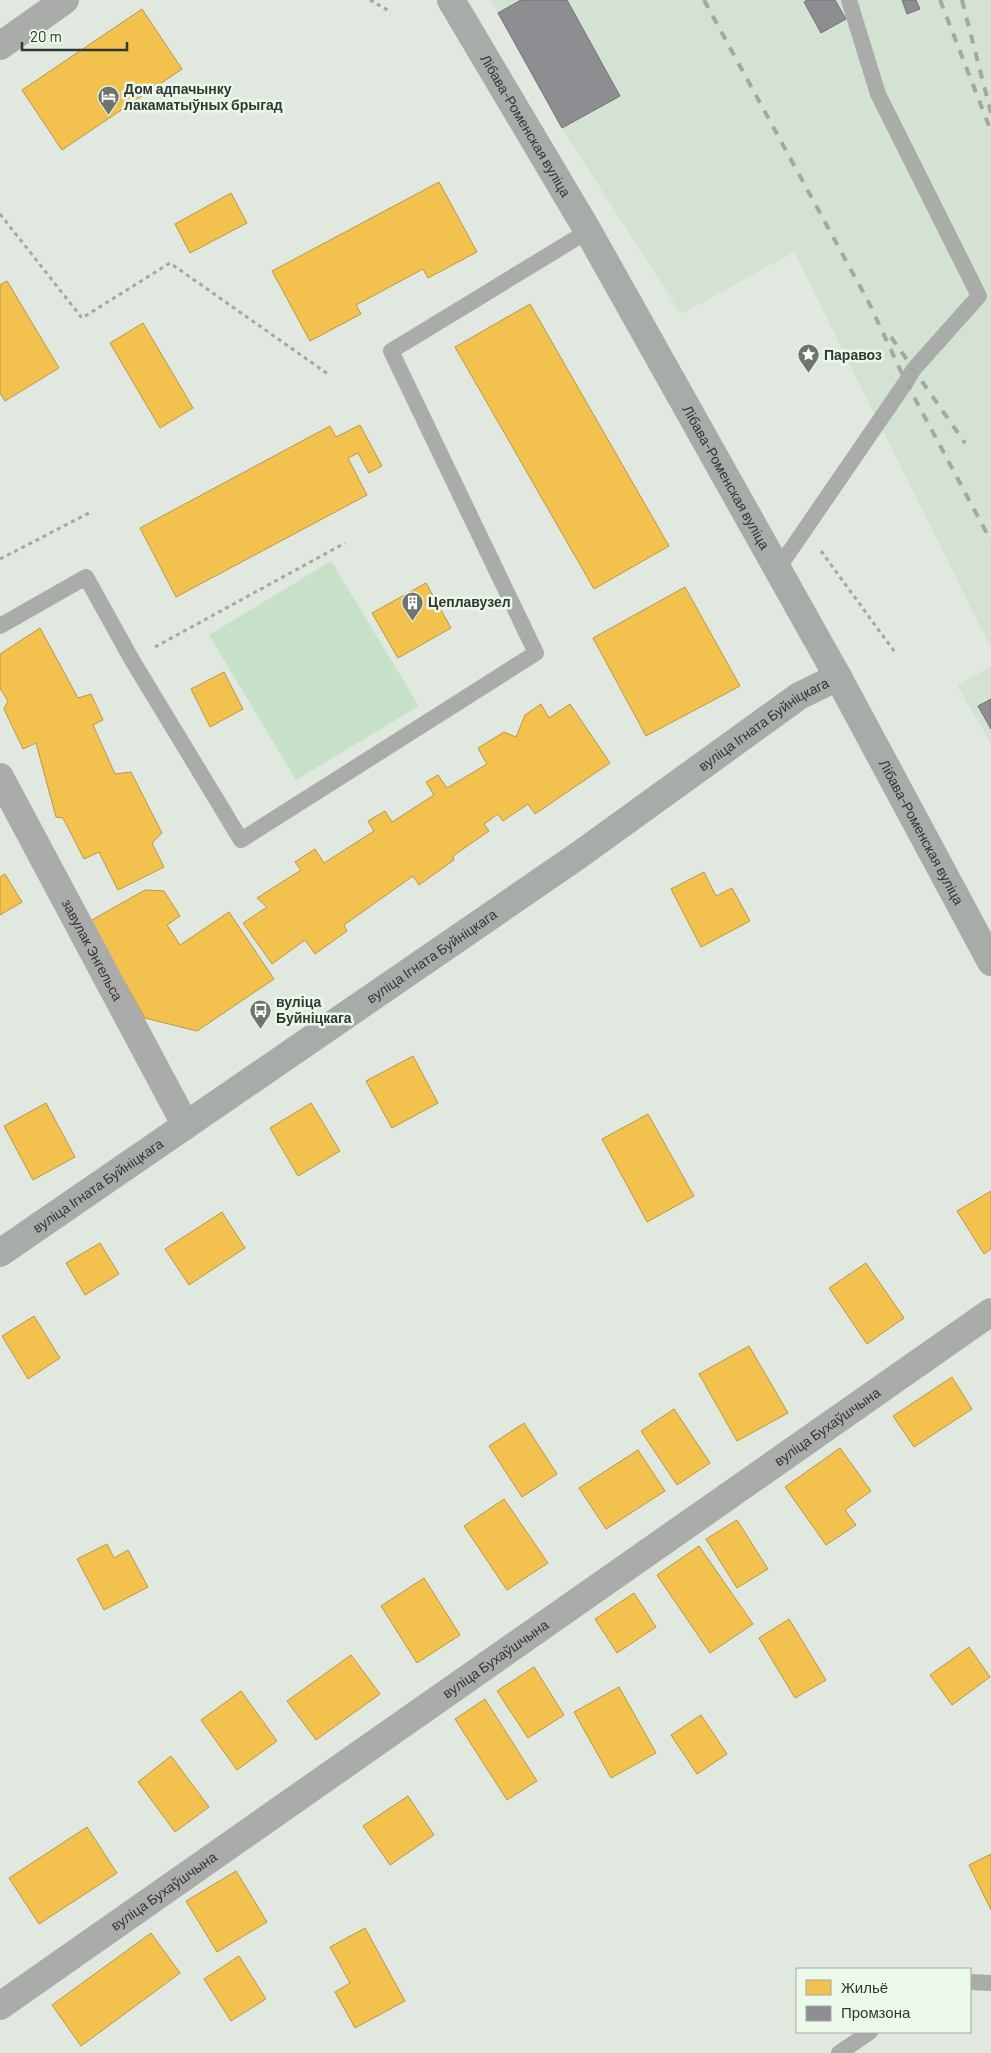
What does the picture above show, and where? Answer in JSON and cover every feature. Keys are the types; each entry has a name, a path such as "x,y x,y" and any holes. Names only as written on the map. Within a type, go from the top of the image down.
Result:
{"main road":[{"name":"Лібава-Роменская вуліца","path":"452,0 588,231 838,676 991,962"},
{"name":"вуліца Ігната Буйніцкага","path":"0,1253 185,1124 579,855 799,696 838,676"}],"street":[{"path":"0,46 65,0"},
{"name":"завулак Энгельса","path":"0,776 185,1124"},
{"name":"вуліца Бухаўшчына","path":"0,2006 991,1312"}],"lane":[{"path":"777,570 913,370 985,292 878,94 849,0"},
{"path":"0,626 86,577 132,660 241,840 536,653 391,352 588,231"},
{"path":"971,1982 991,1983"},
{"path":"839,2053 869,2033"}],"path":[{"path":"370,0 391,12"},
{"path":"0,214 82,318 170,264 328,374"},
{"path":"0,559 89,513"},
{"path":"804,529 894,651"},
{"path":"132,660 345,543"}],"shaded area":[{"path":"491,0 991,0 991,648 794,252 681,314 562,128"},
{"path":"991,667 991,744 957,685"}],"green space":[{"path":"331,561 419,706 296,780 209,635"}],"building: Жильё":[{"path":"142,9 182,69 62,150 22,90"},
{"path":"439,182 477,252 428,278 423,269 356,305 361,314 310,341 272,271"},
{"path":"231,193 247,223 190,253 175,224"},
{"path":"7,281 59,368 5,401 0,393 0,285"},
{"path":"530,304 669,546 594,589 455,347"},
{"path":"143,323 193,408 160,428 110,343"},
{"path":"360,425 382,466 369,473 358,453 348,458 367,495 176,597 140,528 330,426 336,437"},
{"name":"Цеплавузел","path":"426,583 451,628 398,658 372,613"},
{"path":"685,587 740,686 646,736 593,638"},
{"path":"40,628 78,698 91,694 103,720 93,725 115,774 131,772 162,833 152,843 164,867 118,890 99,852 84,859 63,818 56,817 36,743 23,749 4,709 8,701 0,688 0,654"},
{"path":"224,672 243,709 210,727 191,689"},
{"path":"541,704 549,718 570,704 610,763 535,814 528,804 503,821 498,814 484,824 489,831 453,856 454,860 419,885 413,876 344,925 347,931 315,954 305,940 272,964 243,923 267,907 257,898 301,870 295,862 315,849 324,863 374,831 368,821 385,811 392,822 434,795 426,782 438,775 447,788 487,764 478,748 504,732 516,737 525,715"},
{"path":"704,872 716,896 732,888 750,921 701,947 671,889"},
{"path":"5,874 22,902 0,915 0,877"},
{"path":"145,890 164,891 180,916 167,925 180,945 229,912 274,979 197,1031 145,1018 90,921"},
{"path":"413,1056 438,1103 392,1128 366,1081"},
{"path":"46,1103 75,1157 33,1180 4,1126"},
{"path":"311,1103 340,1151 298,1176 270,1128"},
{"path":"648,1114 694,1196 647,1222 602,1139"},
{"path":"991,1191 991,1249 984,1254 957,1211"},
{"path":"222,1212 245,1248 189,1285 165,1249"},
{"path":"100,1243 119,1274 85,1295 66,1263"},
{"path":"866,1263 904,1318 867,1344 829,1288"},
{"path":"34,1316 60,1358 28,1379 2,1336"},
{"path":"749,1346 788,1413 737,1441 699,1374"},
{"path":"952,1377 972,1409 914,1447 893,1416"},
{"path":"674,1409 710,1463 677,1485 641,1431"},
{"path":"524,1423 557,1474 522,1497 489,1446"},
{"path":"840,1448 871,1491 845,1510 856,1525 826,1545 785,1487"},
{"path":"638,1450 665,1491 606,1529 579,1488"},
{"path":"504,1499 548,1563 507,1590 464,1526"},
{"path":"737,1520 768,1569 737,1588 706,1539"},
{"path":"107,1544 114,1558 128,1550 148,1587 104,1610 77,1559"},
{"path":"699,1546 753,1624 710,1653 657,1575"},
{"path":"424,1578 460,1635 417,1663 381,1606"},
{"path":"634,1593 656,1627 617,1653 595,1619"},
{"path":"789,1619 826,1680 795,1698 759,1638"},
{"path":"969,1647 990,1677 952,1705 930,1675"},
{"path":"351,1655 380,1694 316,1740 287,1701"},
{"path":"534,1667 564,1715 528,1738 497,1691"},
{"path":"619,1687 656,1753 611,1778 574,1712"},
{"path":"241,1691 277,1741 237,1770 201,1720"},
{"path":"485,1699 537,1781 507,1800 455,1719"},
{"path":"701,1715 727,1754 697,1774 671,1735"},
{"path":"171,1756 209,1807 175,1832 138,1782"},
{"path":"408,1796 434,1835 390,1865 363,1826"},
{"path":"87,1827 117,1873 39,1924 9,1878"},
{"path":"991,1854 991,1910 969,1865"},
{"path":"236,1871 267,1922 217,1952 186,1901"},
{"path":"365,1928 405,2001 355,2028 335,1992 350,1983 330,1947"},
{"path":"151,1933 180,1973 81,2046 52,2005"},
{"path":"239,1956 266,1999 231,2021 204,1979"}],"building: Промзона":[{"path":"521,0 567,0 620,96 562,128 498,13"},
{"path":"807,0 835,0 846,19 821,33 804,2"},
{"path":"902,0 916,0 920,9 907,14"},
{"path":"991,699 991,729 978,706"}],"railway":[{"path":"704,0 868,301 906,382 991,541"},
{"path":"940,0 991,131"},
{"path":"962,0 991,113"},
{"path":"891,337 965,443"}],"place":[{"name":"Дом адпачынку лакаматыўных брыгад","path":"108,116"},
{"name":"Паравоз","path":"808,374"},
{"name":"Цеплавузел","path":"412,621"},
{"name":"вуліца Буйніцкага","path":"260,1029"}]}
